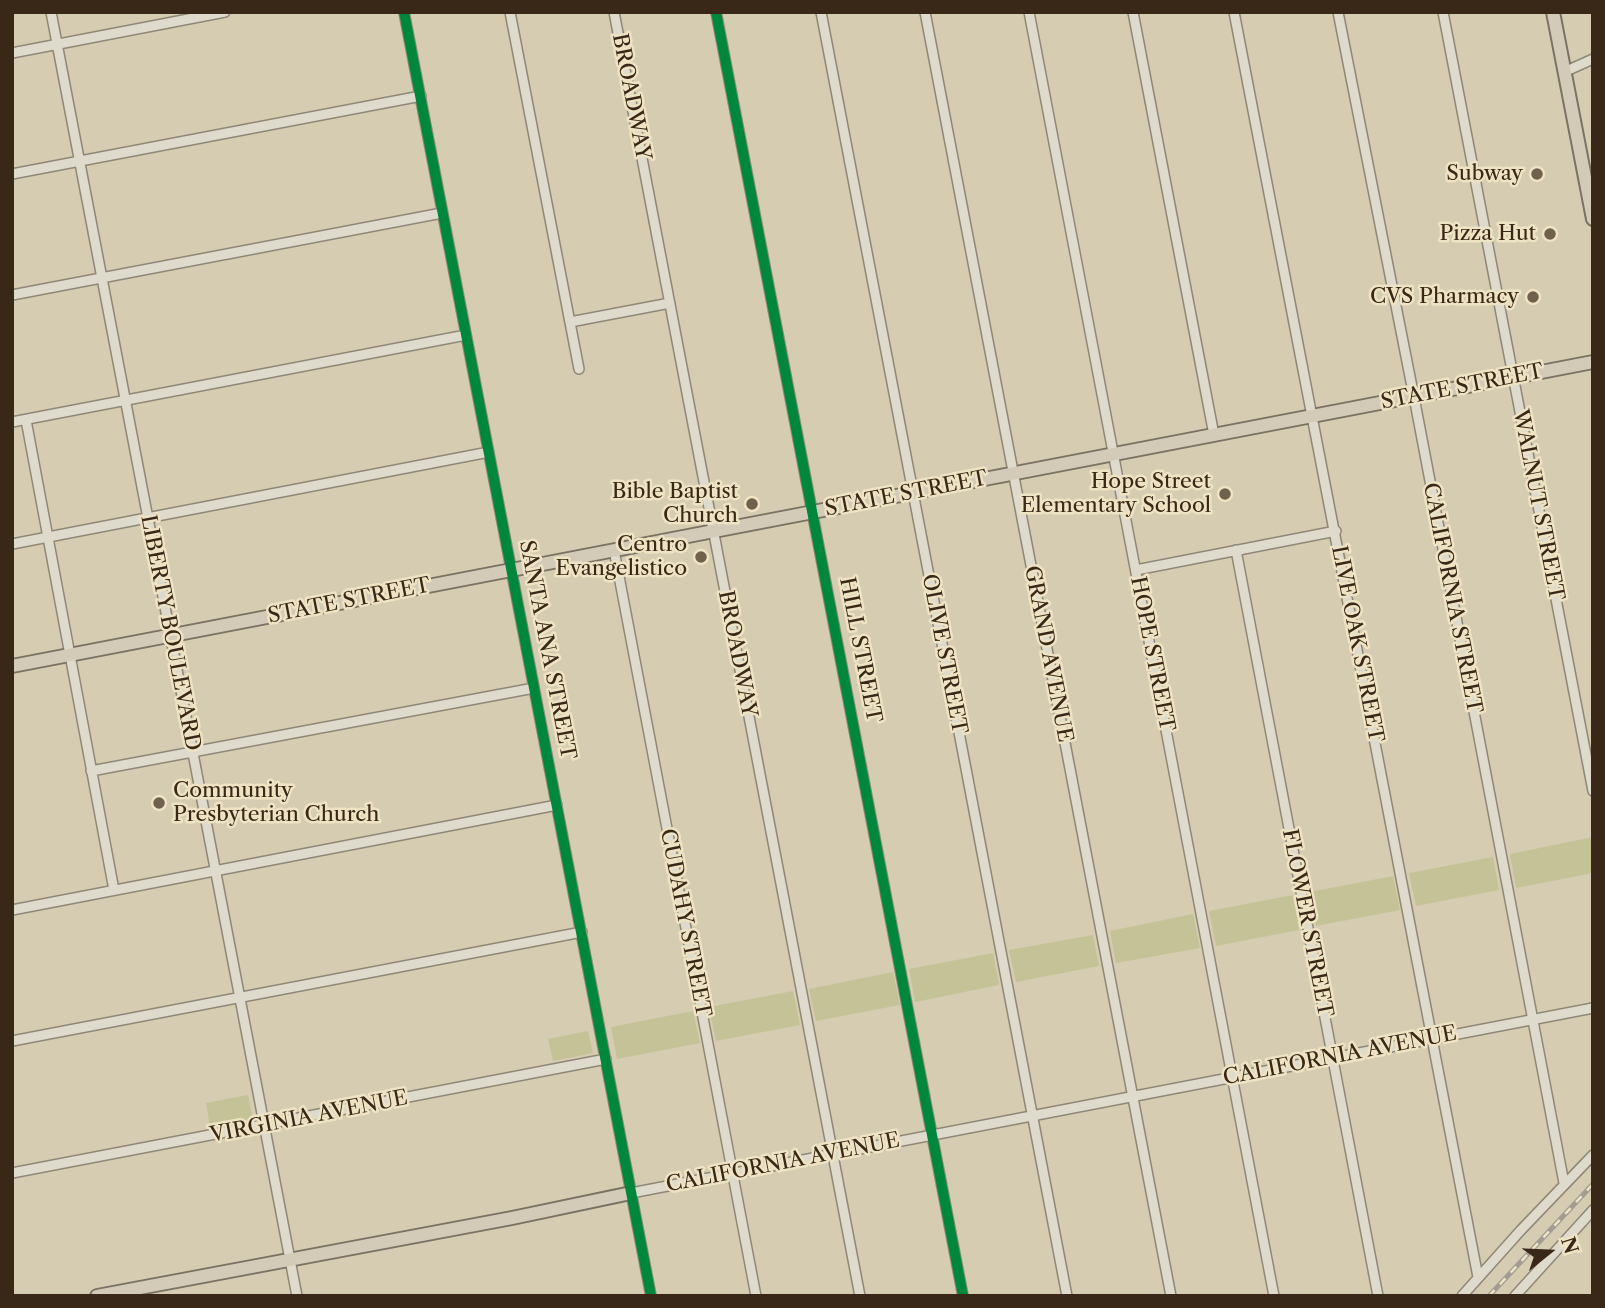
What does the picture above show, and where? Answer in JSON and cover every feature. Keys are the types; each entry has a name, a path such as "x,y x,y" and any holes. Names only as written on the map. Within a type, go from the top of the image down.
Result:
{"main road":[{"path":"1553,12 1589,177 1593,219"},
{"name":"STATE STREET","path":"12,666 1593,362"},
{"name":"CALIFORNIA AVENUE","path":"97,1296 631,1193"}],"street":[{"name":"LIBERTY BOULEVARD","path":"51,12 297,1296"},
{"path":"12,53 225,12"},
{"name":"SANTA ANA STREET","path":"404,12 651,1296"},
{"path":"510,12 579,369"},
{"name":"BROADWAY","path":"614,12 860,1296"},
{"name":"HILL STREET","path":"716,12 963,1296"},
{"name":"OLIVE STREET","path":"821,12 1068,1296"},
{"name":"GRAND AVENUE","path":"925,12 1171,1296"},
{"name":"HOPE STREET","path":"1029,12 1275,1296"},
{"path":"1133,12 1214,435"},
{"name":"LIVE OAK STREET","path":"1234,12 1478,1277"},
{"name":"CALIFORNIA STREET","path":"1338,12 1564,1183"},
{"name":"WALNUT STREET","path":"1443,12 1593,791"},
{"path":"1564,72 1593,59"},
{"path":"12,174 421,96"},
{"path":"12,295 442,213"},
{"path":"570,322 670,303"},
{"path":"12,422 466,335"},
{"path":"26,420 114,890"},
{"path":"12,544 489,452"},
{"path":"1136,569 1336,531"},
{"name":"CUDAHY STREET","path":"614,550 756,1296"},
{"name":"FLOWER STREET","path":"1236,550 1378,1296"},
{"path":"91,771 534,688"},
{"path":"12,910 557,805"},
{"path":"12,1041 582,932"},
{"name":"CALIFORNIA AVENUE","path":"631,1193 1593,1008"},
{"name":"VIRGINIA AVENUE","path":"12,1173 606,1059"},
{"path":"1462,1296 1564,1183 1593,1155"},
{"path":"1515,1296 1593,1210"}],"green space":[{"path":"1593,837 1593,873 1516,888 1510,854"},
{"path":"1493,857 1499,890 1416,906 1409,873"},
{"path":"1393,876 1400,910 1316,926 1310,892"},
{"path":"1293,895 1299,930 1216,946 1209,911"},
{"path":"1193,914 1200,948 1116,963 1110,931"},
{"path":"1093,935 1099,966 1016,982 1009,950"},
{"path":"993,953 999,985 915,1002 909,969"},
{"path":"893,972 900,1005 816,1021 809,989"},
{"path":"793,991 800,1025 716,1041 709,1007"},
{"path":"693,1011 700,1043 617,1059 611,1027"},
{"path":"588,1031 593,1053 553,1061 548,1039"},
{"path":"248,1095 253,1119 210,1127 206,1103"}],"railway":[{"path":"1489,1296 1593,1184"}],"cycle path":[{"path":"404,12 651,1296"},
{"path":"716,12 963,1296"}],"place":[{"name":"Subway","path":"1537,174"},
{"name":"Pizza Hut","path":"1550,234"},
{"name":"CVS Pharmacy","path":"1533,297"},
{"name":"Hope Street Elementary School","path":"1225,494"},
{"name":"Bible Baptist Church","path":"752,504"},
{"name":"Centro Evangelistico","path":"701,557"},
{"name":"Community Presbyterian Church","path":"159,803"}]}
